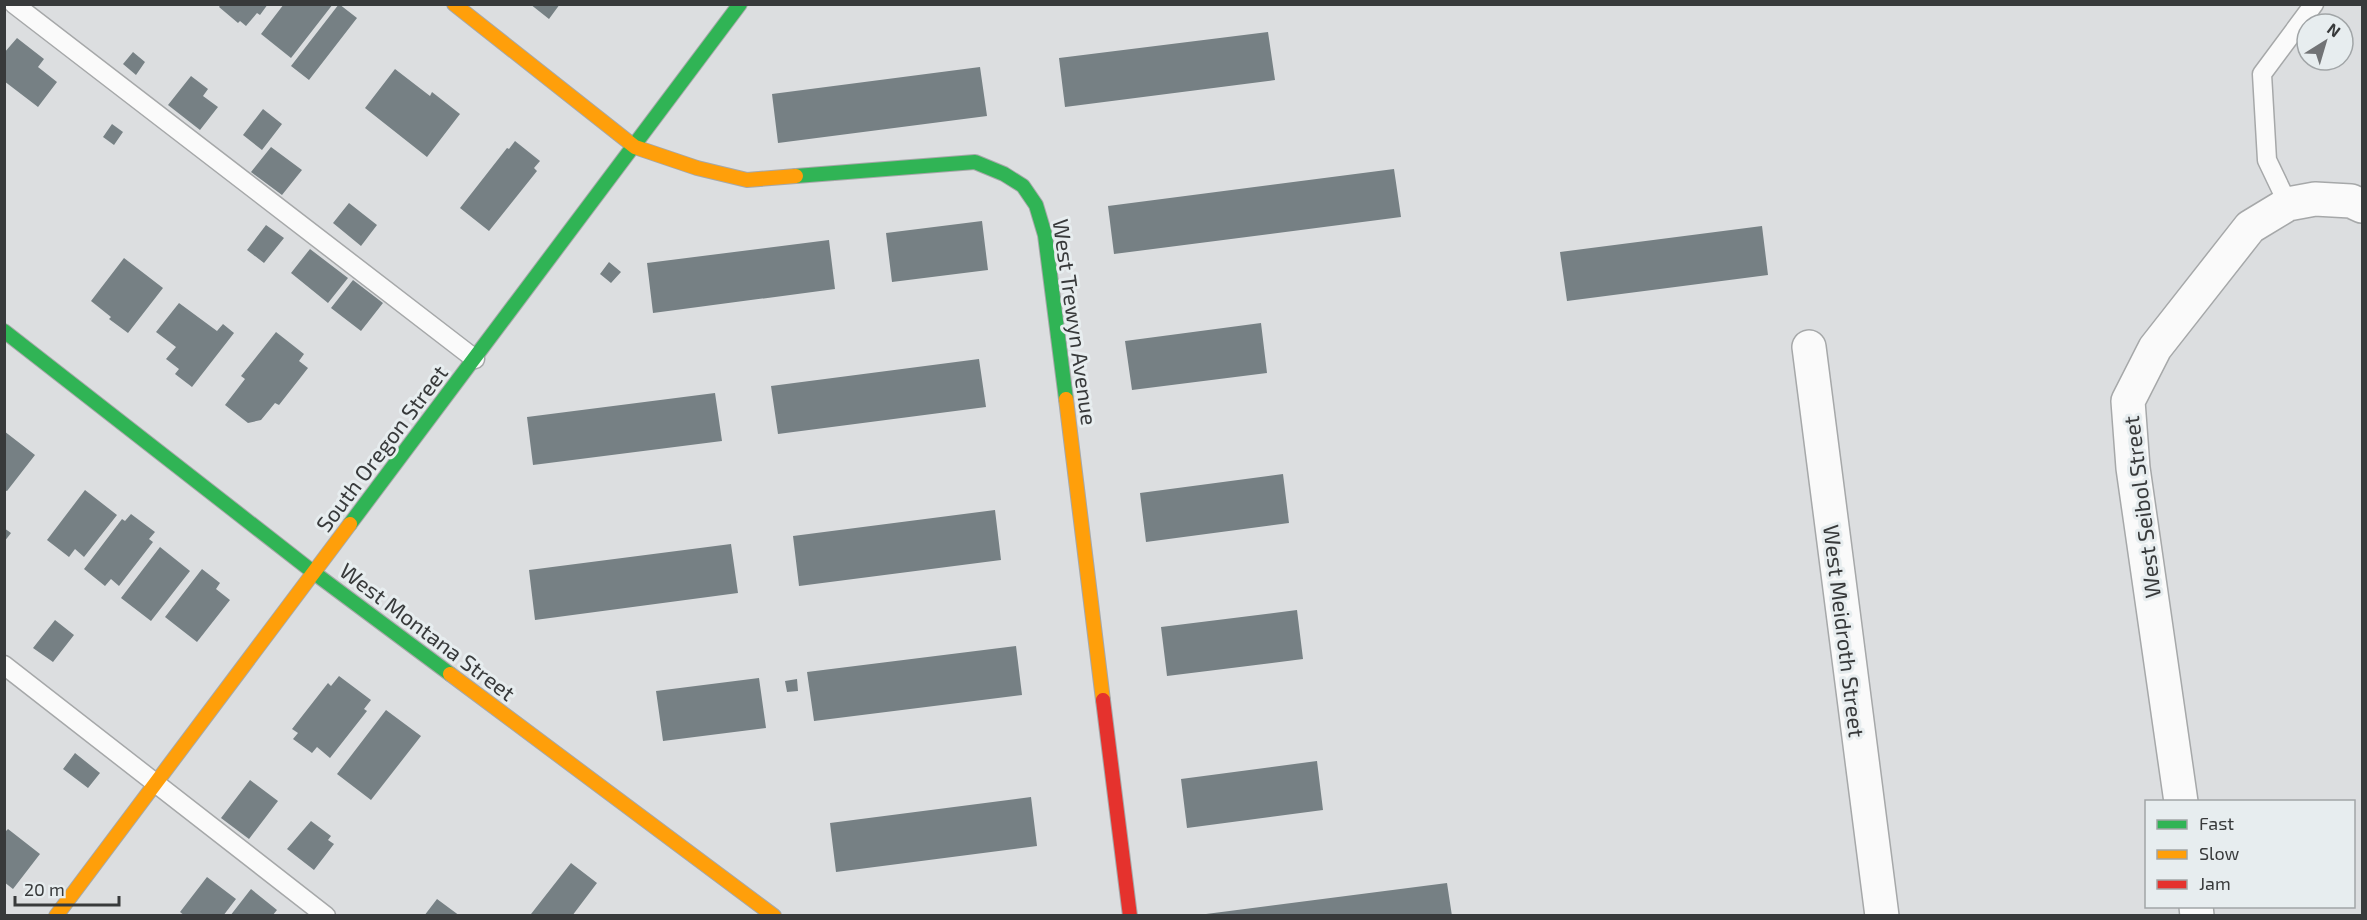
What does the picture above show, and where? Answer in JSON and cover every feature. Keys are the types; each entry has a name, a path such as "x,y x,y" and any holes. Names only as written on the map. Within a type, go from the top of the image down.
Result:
{"street":[{"name":"West Trewyn Avenue","path":"454,4 634,147 697,168 747,180 975,162 1006,174 1026,186 1039,209 1045,235 1130,915"},
{"name":"South Oregon Street","path":"56,915 740,4"},
{"name":"West Seibol Street","path":"2181,800 2133,468 2128,400 2155,348 2250,227 2288,204 2315,199 2351,201 2362,206"},
{"name":"West Montana Street","path":"4,332 313,572 774,915"},
{"name":"West Meidroth Street","path":"1809,347 1882,915"}],"lane":[{"path":"14,4 475,359"},
{"path":"2288,204 2267,160 2262,74 2314,4"},
{"path":"4,665 326,915"}],"building":[{"path":"221,4 268,4 260,15 257,13 246,26 240,21 238,23 219,7"},
{"path":"284,4 333,4 291,58 261,34"},
{"path":"339,4 357,18 309,80 291,66"},
{"path":"530,4 560,4 549,19"},
{"path":"1268,32 1275,80 1065,107 1059,58"},
{"path":"17,38 44,59 38,67 57,82 38,107 4,81 4,53"},
{"path":"133,52 145,62 136,75 123,64"},
{"path":"980,67 987,116 778,143 772,94"},
{"path":"395,69 430,96 432,92 460,114 427,157 365,108"},
{"path":"191,76 208,89 203,96 218,107 200,130 168,105"},
{"path":"263,109 282,124 262,150 243,135"},
{"path":"112,124 123,132 114,145 103,137"},
{"path":"515,141 540,161 534,168 537,171 489,231 460,208"},
{"path":"271,147 302,170 282,195 251,172"},
{"path":"1394,169 1401,217 1114,254 1108,206"},
{"path":"349,203 377,225 361,246 333,223"},
{"path":"982,221 988,270 892,282 886,233"},
{"path":"266,225 284,238 264,263 247,250"},
{"path":"1762,226 1768,275 1567,301 1560,252"},
{"path":"829,240 835,289 653,313 647,263"},
{"path":"310,249 348,278 328,303 291,273"},
{"path":"124,258 163,288 128,333 109,319 111,317 91,301"},
{"path":"609,262 621,272 611,283 600,274"},
{"path":"353,280 383,303 361,331 331,308"},
{"path":"179,303 217,331 223,324 234,333 192,387 175,374 179,369 166,359 176,347 156,332"},
{"path":"1261,323 1267,373 1132,390 1125,341"},
{"path":"276,332 304,354 299,361 308,368 279,405 275,403 261,420 248,423 225,405 245,379 241,376"},
{"path":"979,359 986,407 778,434 771,386"},
{"path":"715,393 722,441 533,465 527,417"},
{"path":"4,431 35,455 7,491 4,490"},
{"path":"1283,474 1289,523 1146,542 1140,493"},
{"path":"85,490 117,515 84,557 75,549 69,557 47,540"},
{"path":"995,510 1001,560 799,586 793,536"},
{"path":"131,514 155,532 149,539 153,542 119,586 111,579 105,586 84,569 122,519 125,521"},
{"path":"4,528 11,533 4,542"},
{"path":"731,544 738,593 535,620 529,570"},
{"path":"160,547 190,571 151,621 121,598"},
{"path":"202,569 220,583 216,589 230,600 197,642 165,617"},
{"path":"1297,610 1303,659 1167,676 1161,627"},
{"path":"55,620 74,635 53,662 33,648"},
{"path":"1016,646 1022,695 814,721 807,672"},
{"path":"339,676 371,700 364,709 367,711 330,758 317,747 312,753 293,739 298,733 292,729 328,683 331,686"},
{"path":"759,678 766,728 663,741 656,691"},
{"path":"797,679 798,691 787,692 785,681"},
{"path":"386,710 421,736 371,800 337,774"},
{"path":"75,753 100,773 88,788 63,769"},
{"path":"1317,761 1323,810 1187,828 1181,779"},
{"path":"250,780 278,801 249,839 221,818"},
{"path":"1031,797 1037,846 836,872 830,823"},
{"path":"311,821 331,836 328,840 334,844 314,870 287,849"},
{"path":"8,829 40,854 13,889 4,882 4,833"},
{"path":"571,863 597,883 572,916 533,916 531,914"},
{"path":"207,877 236,899 223,916 185,916 180,912"},
{"path":"1447,883 1452,916 1206,916 1206,914"},
{"path":"251,889 277,910 272,916 230,916"},
{"path":"437,899 460,916 424,916"}],"traffic: fast":[{"path":"350,524 740,4"},
{"path":"796,176 975,162 1004,174 1023,186 1036,205 1045,235 1066,399"},
{"path":"4,331 313,572 450,674"}],"traffic: slow":[{"path":"454,4 635,147 697,168 747,180 796,176"},
{"path":"1066,399 1103,700"},
{"path":"56,916 350,524"},
{"path":"450,674 774,916"}],"traffic: jam":[{"path":"1103,700 1130,916"}]}
